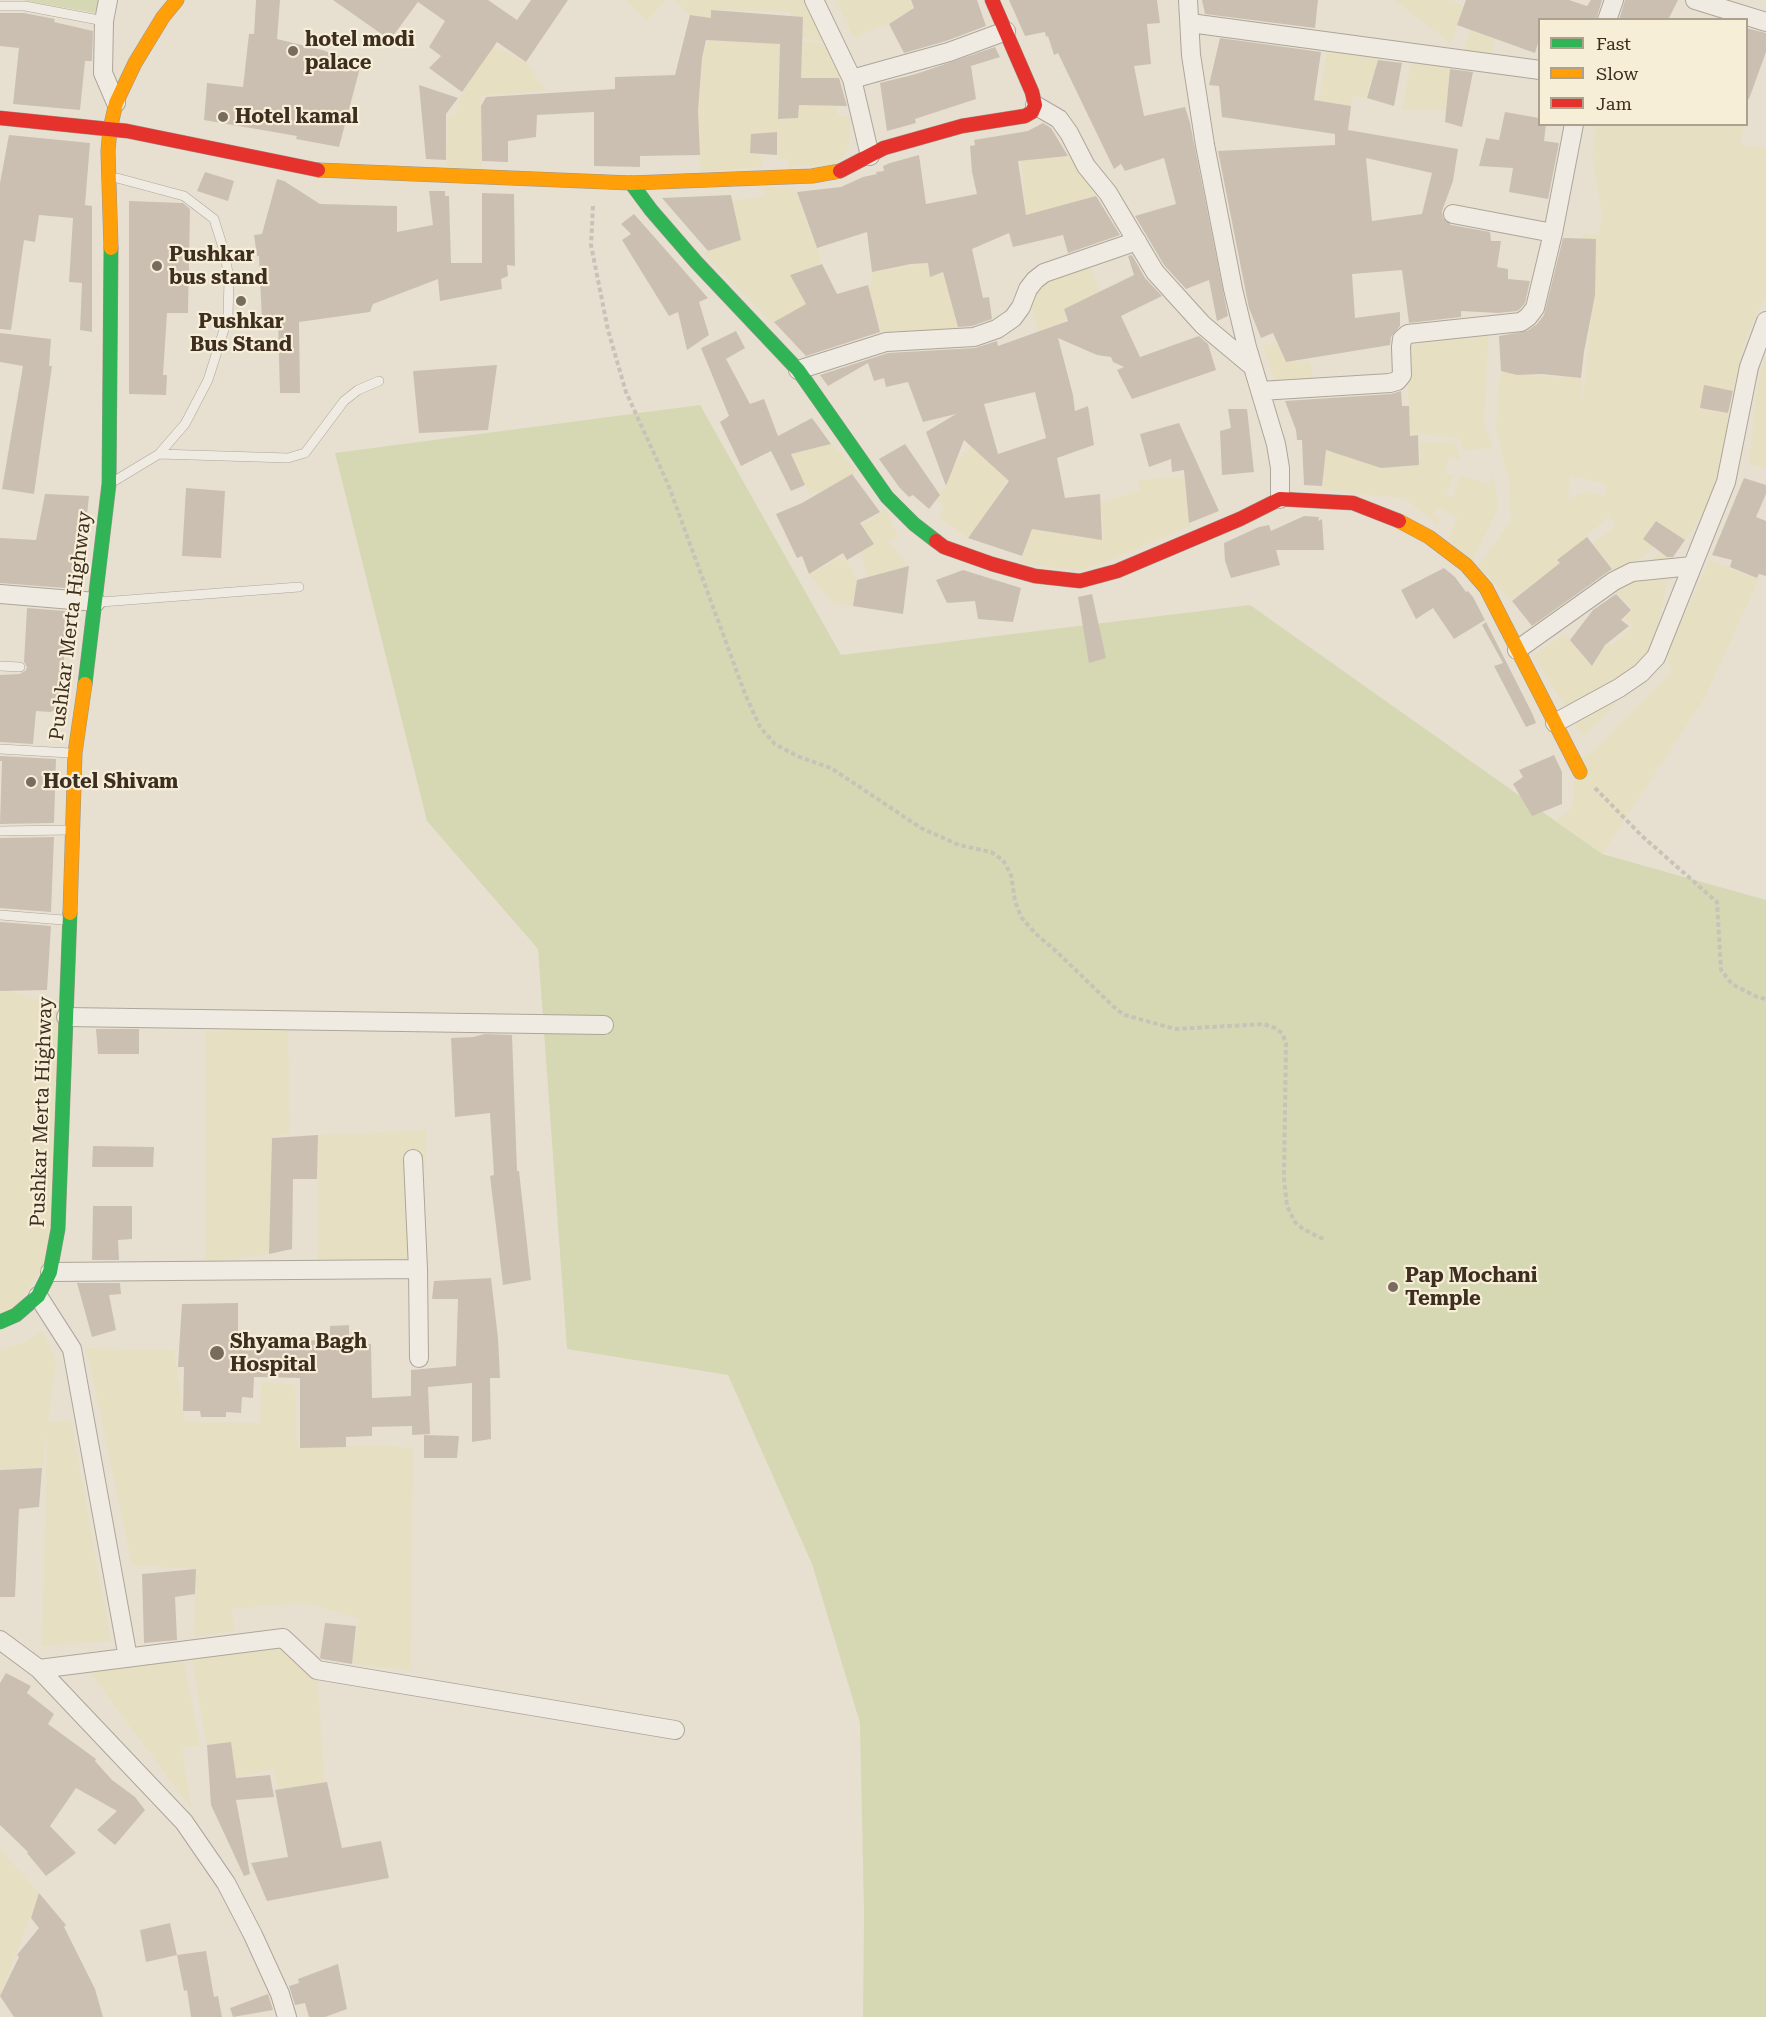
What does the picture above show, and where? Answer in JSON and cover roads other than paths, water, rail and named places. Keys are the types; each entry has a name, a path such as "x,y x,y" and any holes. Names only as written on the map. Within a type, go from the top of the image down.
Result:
{"main road":[{"name":"Pushkar Merta Highway","path":"0,1322 16,1315 38,1296 50,1272 58,1228 75,753 96,603 109,484 110,176 108,151 110,129 116,102 146,43 177,0"},
{"path":"0,118 110,129 310,170 631,183 812,176 838,172 884,148 962,126 1025,116 1032,112 1035,105 1032,92 992,0"},
{"path":"631,183 696,262 798,370 886,497 914,524 944,547 1024,573 1080,580 1118,571 1240,519 1280,499 1353,503 1389,516 1429,537 1466,566 1486,588 1580,772"}],"street":[{"path":"108,0 104,21 104,73 116,102"},
{"path":"813,0 852,79 870,156"},
{"path":"1188,0 1191,55 1205,145 1233,289 1276,444 1280,468 1280,499"},
{"path":"1608,18 1614,0"},
{"path":"1695,0 1766,22"},
{"path":"1190,23 1538,70"},
{"path":"852,79 949,52 1006,31"},
{"path":"1035,105 1059,119 1070,133 1086,166 1108,193 1155,272 1203,325 1254,368"},
{"path":"1260,391 1390,383 1397,381 1402,375 1402,339 1408,334 1521,322 1528,317 1536,308 1574,126"},
{"path":"1453,214 1553,233"},
{"path":"798,370 886,342 974,337 997,329 1013,318 1035,280 1044,273 1137,241"},
{"path":"1555,723 1620,688 1641,673 1656,657 1726,482 1749,367 1766,321"},
{"path":"1517,650 1614,581 1632,572 1692,566"},
{"path":"0,594 96,603"},
{"path":"66,1017 604,1025"},
{"path":"413,1159 419,1358"},
{"path":"50,1272 418,1269"},
{"path":"38,1296 72,1349 128,1658"},
{"path":"39,1669 283,1638 317,1670 675,1730"},
{"path":"0,1641 39,1669 184,1822 226,1883 253,1935 287,2017"}],"lane":[{"path":"0,6 25,6 104,21"},
{"path":"109,484 159,454 185,424 208,380 228,317 229,280 225,254 214,219 184,196 110,176"},
{"path":"159,454 288,458 305,453 344,401 358,390 379,381"},
{"path":"96,603 299,587"},
{"path":"0,666 20,667"},
{"path":"0,749 75,753"},
{"path":"0,831 71,830"},
{"path":"0,915 68,920"}],"place":[{"name":"hotel modi palace","path":"293,51"},
{"name":"Hotel kamal","path":"223,117"},
{"name":"Pushkar bus stand","path":"157,266"},
{"name":"Pushkar Bus Stand","path":"241,301"},
{"name":"Hotel Shivam","path":"31,782"},
{"name":"Pap Mochani Temple","path":"1393,1287"},
{"name":"Shyama Bagh Hospital","path":"217,1353"}]}
